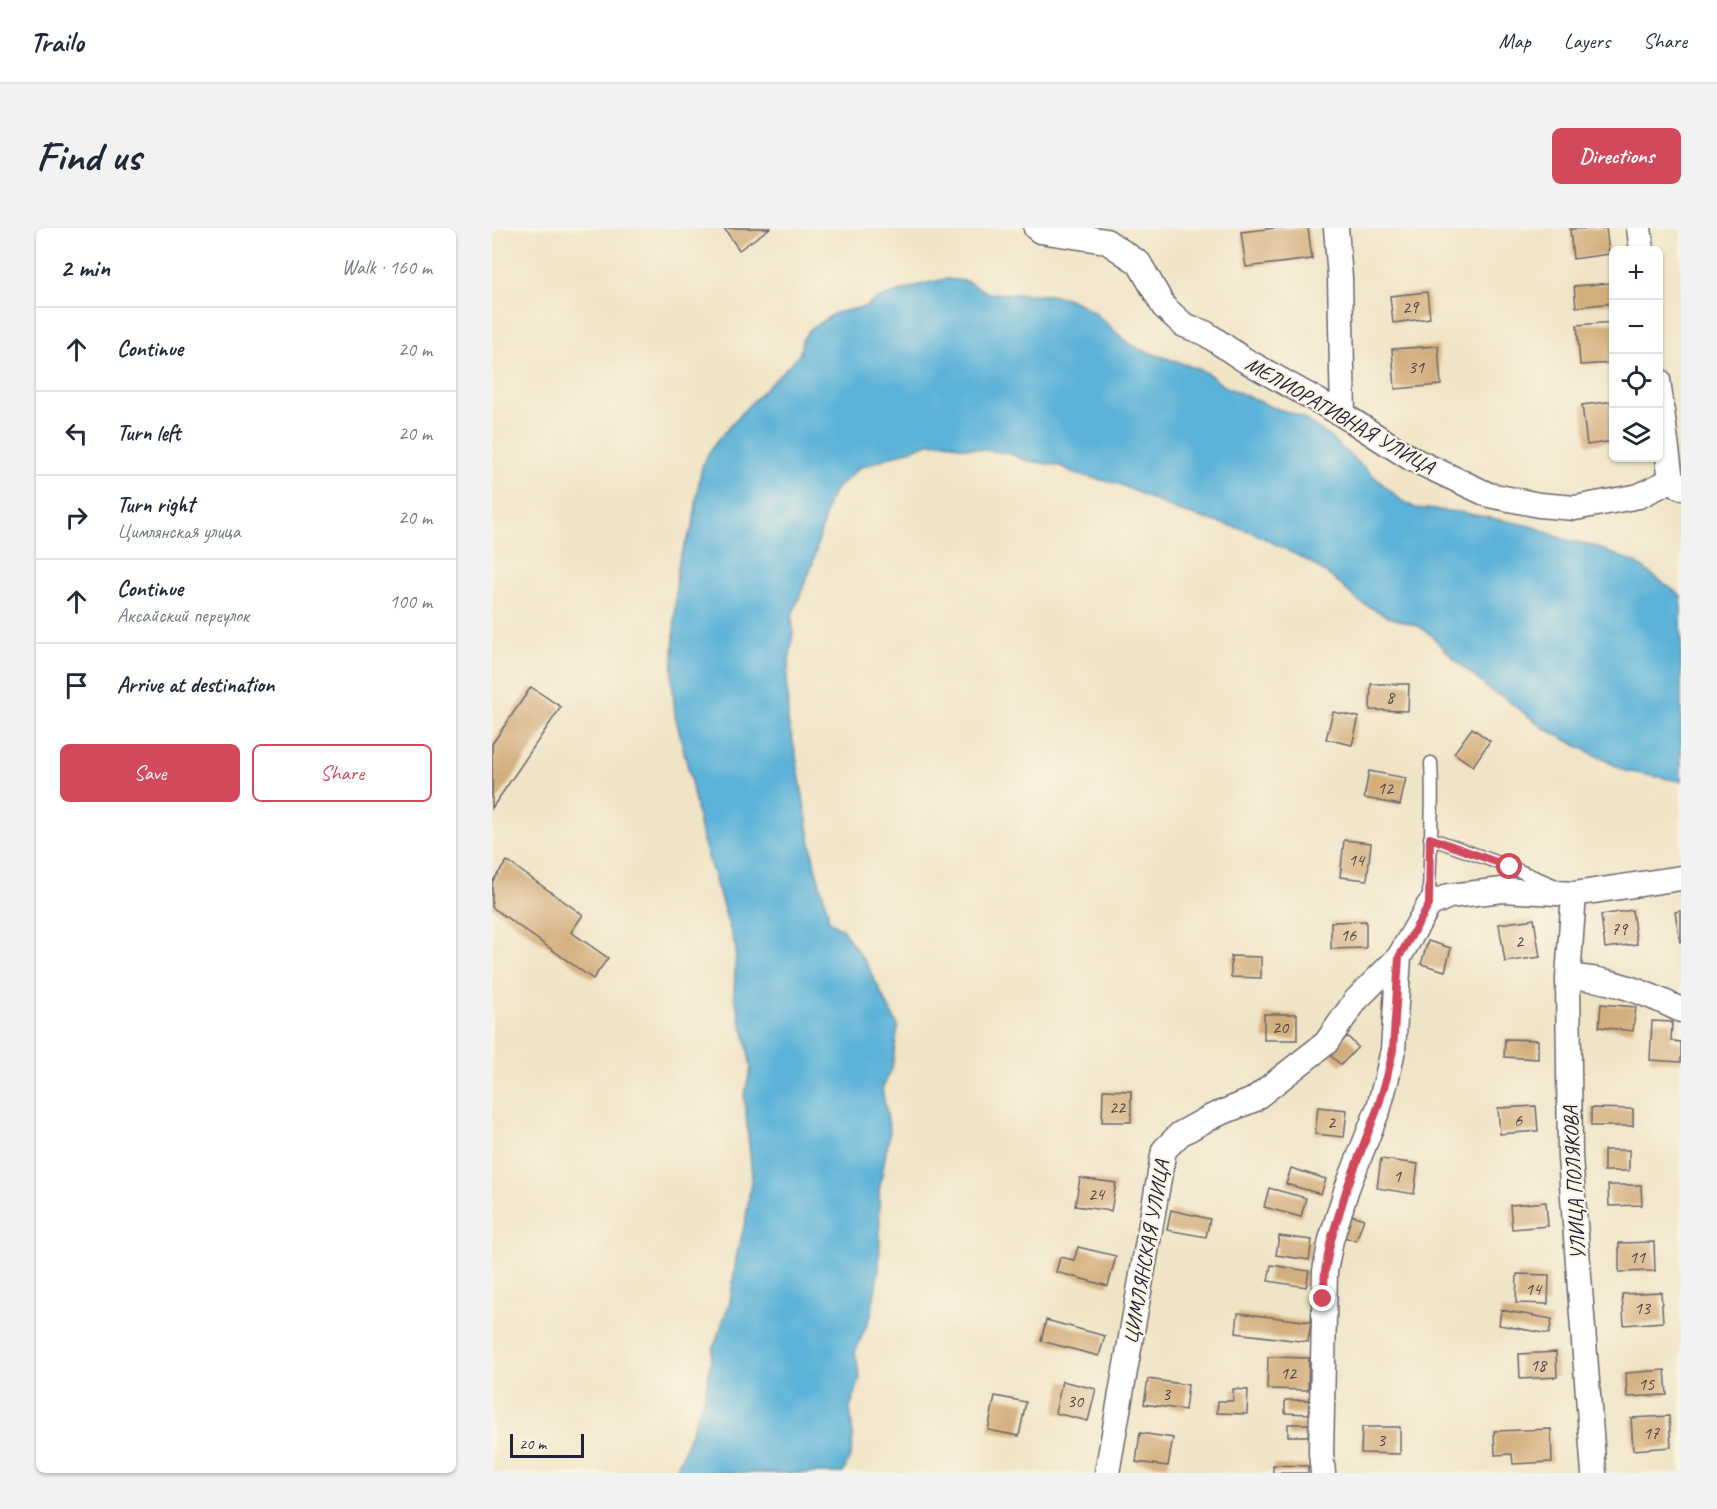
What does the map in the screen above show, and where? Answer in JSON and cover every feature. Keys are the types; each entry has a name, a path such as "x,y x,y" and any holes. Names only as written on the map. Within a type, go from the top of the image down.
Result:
{"street":[{"name":"МЕЛИОРАТИВНАЯ УЛИЦА","path":"1036,228 1040,231 1106,241 1139,264 1164,307 1184,325 1205,333 1243,359 1343,415 1412,459 1489,495 1539,505 1575,508 1640,496 1676,484"},
{"path":"1336,228 1340,278 1343,415"},
{"path":"1639,228 1641,246"},
{"path":"1663,404 1676,484"},
{"path":"1429,905 1449,896 1503,890 1574,894 1681,878"},
{"name":"УЛИЦА ПОЛЯКОВА","path":"1574,894 1568,977 1570,1158 1594,1473"},
{"name":"ЦИМЛЯНСКАЯ УЛИЦА","path":"1107,1473 1164,1150 1180,1134 1210,1117 1253,1100 1326,1043 1356,1000 1399,957 1429,905"},
{"path":"1323,1473 1321,1453 1325,1271 1331,1240 1347,1188 1387,1077 1393,1050 1399,957"},
{"path":"1568,977 1584,977 1616,985 1653,996 1681,1010"}],"lane":[{"path":"1429,905 1433,801 1431,763"},
{"path":"1430,838 1510,867 1574,894"}],"water":[{"path":"946,279 966,281 988,293 1051,295 1080,304 1094,312 1127,342 1139,349 1196,368 1210,375 1222,385 1272,407 1300,416 1326,434 1402,501 1415,508 1459,512 1522,524 1563,539 1594,546 1636,563 1681,596 1681,781 1625,771 1544,728 1503,697 1491,691 1420,627 1389,617 1358,601 1310,562 1252,532 1175,510 1119,484 1076,474 1060,466 1025,460 1008,453 962,447 946,442 929,443 859,468 835,490 828,504 812,566 792,615 793,632 787,677 788,722 815,867 829,921 842,929 867,965 898,1026 892,1068 882,1089 890,1131 879,1190 879,1268 871,1315 855,1352 860,1379 850,1408 853,1438 851,1454 843,1473 672,1473 677,1468 683,1454 705,1394 713,1349 730,1302 752,1175 744,1095 751,1068 734,996 736,949 701,834 675,715 672,680 677,569 693,526 699,481 708,454 747,407 800,354 802,340 810,329 835,313 865,307 878,299 922,284"}],"building":[{"path":"724,228 770,228 739,250"},
{"path":"1275,228 1308,228 1312,259 1246,267 1241,232"},
{"path":"1606,228 1609,254 1573,259 1570,229"},
{"path":"1609,283 1609,303 1576,307 1574,286"},
{"path":"1427,292 1430,318 1393,323 1390,296"},
{"path":"1609,322 1609,363 1580,365 1577,325"},
{"path":"1438,346 1441,385 1395,389 1392,349"},
{"path":"1609,402 1609,442 1587,445 1582,405"},
{"path":"1371,684 1409,684 1408,711 1370,710"},
{"path":"531,687 561,707 492,808 492,744"},
{"path":"1333,712 1359,717 1352,745 1326,739"},
{"path":"1472,728 1490,741 1473,766 1454,753"},
{"path":"1369,771 1406,778 1400,805 1364,798"},
{"path":"1344,840 1371,843 1367,880 1340,877"},
{"path":"507,861 583,915 571,932 608,958 593,979 492,907 492,882"},
{"path":"1632,910 1637,944 1605,948 1601,915"},
{"path":"1681,911 1681,941 1680,942 1675,912"},
{"path":"1534,919 1540,957 1505,962 1499,924"},
{"path":"1366,921 1366,948 1331,949 1331,922"},
{"path":"1428,941 1451,948 1445,971 1421,964"},
{"path":"1231,956 1261,957 1261,978 1231,977"},
{"path":"1601,1004 1636,1007 1633,1031 1599,1027"},
{"path":"1264,1014 1297,1014 1297,1040 1264,1040"},
{"path":"1652,1021 1672,1022 1671,1041 1681,1042 1681,1062 1650,1060"},
{"path":"1347,1036 1358,1047 1341,1065 1330,1055"},
{"path":"1505,1039 1538,1040 1538,1059 1504,1057"},
{"path":"1103,1090 1131,1091 1131,1122 1102,1122"},
{"path":"1536,1106 1538,1131 1500,1134 1498,1108"},
{"path":"1318,1107 1347,1110 1344,1137 1315,1134"},
{"path":"1591,1108 1633,1109 1633,1126 1591,1126"},
{"path":"1604,1150 1629,1150 1629,1171 1604,1171"},
{"path":"1381,1159 1418,1164 1414,1194 1377,1188"},
{"path":"1291,1168 1326,1179 1321,1194 1286,1184"},
{"path":"1080,1178 1116,1183 1111,1211 1075,1206"},
{"path":"1608,1185 1641,1185 1642,1205 1609,1206"},
{"path":"1269,1188 1306,1198 1301,1217 1264,1207"},
{"path":"1546,1202 1548,1226 1512,1229 1510,1205"},
{"path":"1171,1210 1210,1219 1206,1237 1167,1230"},
{"path":"1348,1214 1364,1219 1356,1241 1341,1236"},
{"path":"1279,1236 1312,1240 1309,1260 1276,1255"},
{"path":"1654,1242 1655,1271 1619,1272 1619,1243"},
{"path":"1078,1247 1116,1256 1108,1286 1056,1272 1060,1257 1074,1260"},
{"path":"1271,1265 1309,1271 1306,1287 1268,1281"},
{"path":"1517,1274 1549,1275 1548,1304 1516,1303"},
{"path":"1661,1292 1663,1322 1624,1325 1622,1294"},
{"path":"1501,1310 1552,1319 1549,1334 1499,1325"},
{"path":"1238,1313 1311,1322 1308,1342 1236,1333"},
{"path":"1046,1320 1105,1336 1099,1356 1041,1341"},
{"path":"1556,1352 1557,1377 1520,1379 1519,1354"},
{"path":"1268,1357 1309,1358 1308,1390 1267,1389"},
{"path":"1665,1370 1667,1395 1627,1397 1626,1373"},
{"path":"1148,1379 1188,1385 1185,1410 1144,1404"},
{"path":"1062,1381 1096,1389 1088,1421 1055,1413"},
{"path":"1233,1389 1248,1390 1247,1414 1217,1413 1218,1401 1233,1401"},
{"path":"995,1396 1026,1402 1019,1436 988,1430"},
{"path":"1285,1400 1309,1400 1309,1414 1285,1413"},
{"path":"1669,1416 1671,1447 1633,1450 1631,1418"},
{"path":"1288,1424 1309,1424 1308,1436 1288,1436"},
{"path":"1362,1427 1400,1427 1400,1454 1361,1453"},
{"path":"1551,1429 1552,1462 1513,1464 1512,1454 1495,1455 1494,1431"},
{"path":"1140,1433 1173,1438 1168,1466 1136,1462"},
{"path":"1273,1465 1308,1466 1308,1473 1273,1473"}],"route":[{"path":"1323,1299 1331,1240 1347,1188 1378,1107 1393,1050 1399,957 1429,905 1430,838 1510,867"}]}
